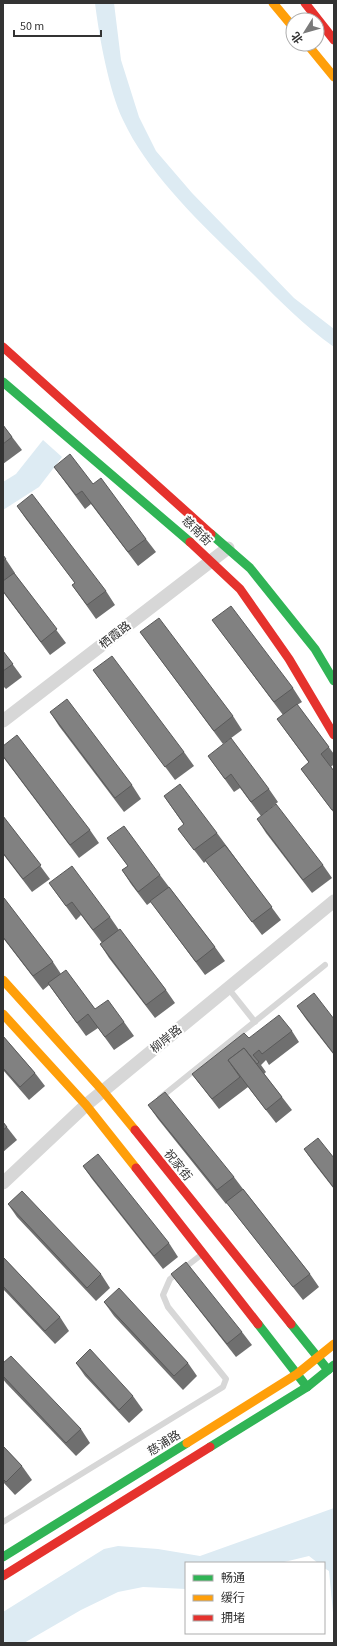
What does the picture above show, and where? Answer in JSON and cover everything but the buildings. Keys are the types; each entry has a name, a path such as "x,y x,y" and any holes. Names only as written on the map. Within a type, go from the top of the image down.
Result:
{"main road":[{"path":"273,3 285,17"},
{"path":"305,3 334,40"},
{"path":"314,52 334,77"},
{"name":"慈南街","path":"3,347 250,568 315,649 334,680"},
{"name":"慈南街","path":"3,382 173,525 240,589 289,659 334,735"},
{"name":"祝家街","path":"3,980 103,1091 318,1357 331,1367"},
{"path":"3,1014 86,1105 307,1387"},
{"name":"慈浦路","path":"3,1557 297,1374 334,1344"},
{"path":"3,1576 307,1387 331,1367"}],"street":[{"name":"栖霞路","path":"3,721 228,548"},
{"name":"柳岸路","path":"3,1183 86,1105 334,901"}],"lane":[{"path":"156,1101 325,965"},
{"path":"228,988 255,1022"},
{"path":"3,1522 223,1386 226,1379 168,1307 163,1295 170,1279 203,1253"}],"shaded area":[{"path":"95,3 114,3 121,60 139,117 156,151 192,193 294,298 334,329 334,347 292,312 218,240 181,202 148,162 134,141 123,120 113,94 102,47"},
{"path":"43,440 62,457 39,487 3,510 3,482 16,474"},
{"path":"334,1508 334,1623 329,1571 325,1569 325,1562 317,1562 309,1556 284,1562 185,1562 185,1589 143,1587 118,1592 81,1610 24,1643 3,1643 3,1612 104,1549 118,1546 158,1549 200,1556"}],"traffic: fast":[{"path":"3,382 190,542"},
{"path":"211,534 250,568 315,649 334,681"},
{"path":"258,1324 307,1387"},
{"path":"291,1324 328,1370"},
{"path":"210,1447 307,1387 334,1365"},
{"path":"3,1557 187,1443"}],"traffic: slow":[{"path":"273,3 285,17"},
{"path":"314,52 334,77"},
{"path":"3,980 103,1091 135,1130"},
{"path":"3,1014 86,1105 136,1168"},
{"path":"187,1443 297,1374 334,1344"}],"traffic: jam":[{"path":"305,3 334,40"},
{"path":"3,347 211,534"},
{"path":"190,542 240,589 289,659 334,735"},
{"path":"135,1130 291,1324"},
{"path":"136,1168 258,1324"},
{"path":"3,1576 210,1447"}]}
